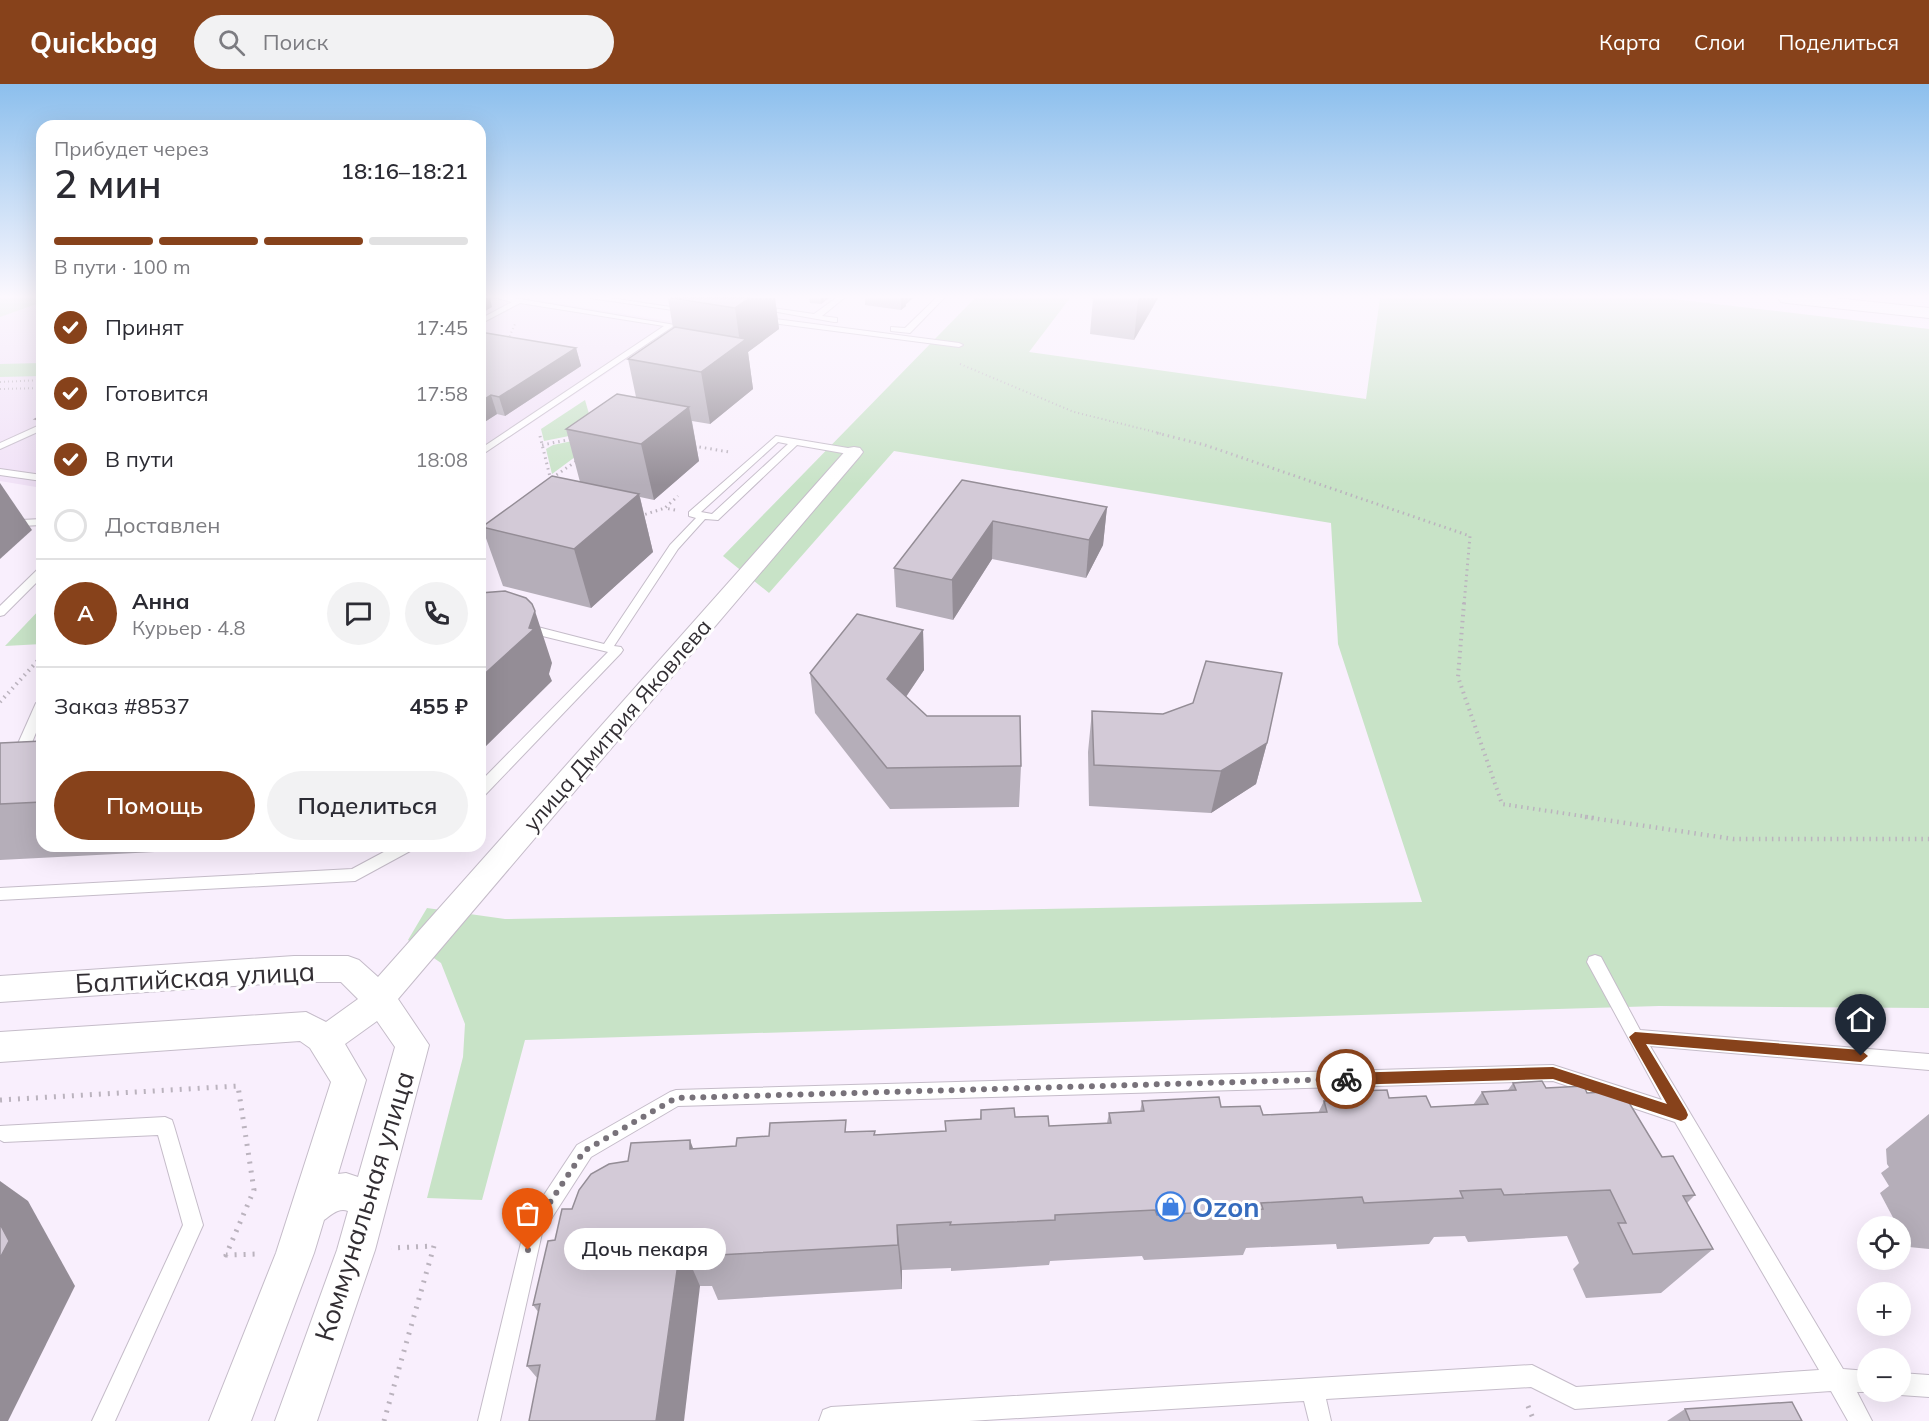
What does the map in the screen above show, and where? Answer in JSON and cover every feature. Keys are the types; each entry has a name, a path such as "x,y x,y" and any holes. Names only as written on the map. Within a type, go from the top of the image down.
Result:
{"street":[{"name":"улица Дмитрия Яковлева","path":"322,1038 336,1033 357,1019 379,998 854,452"},
{"name":"Балтийская улица","path":"0,989 294,969 348,969 379,998"},
{"name":"Коммунальная улица","path":"296,1421 356,1250 412,1045 379,998"},
{"path":"0,1047 306,1026 322,1038 349,1080 295,1253 230,1421"},
{"path":"309,1208 329,1195 348,1191 358,1194 368,1205"}],"lane":[{"path":"486,449 618,360"},
{"path":"0,446 36,430"},
{"path":"607,648 698,515 776,439 854,452"},
{"path":"698,515 714,518 795,442"},
{"path":"0,472 36,477"},
{"path":"0,524 36,522"},
{"path":"0,613 36,577"},
{"path":"486,785 617,650 514,626"},
{"path":"13,761 36,715"},
{"path":"13,761 36,747"},
{"path":"13,761 34,758"},
{"path":"0,894 355,875 396,852"},
{"path":"1595,962 1635,1037 1861,1421"},
{"path":"1635,1037 1929,1062"},
{"path":"489,1421 533,1228 584,1151 676,1098 1553,1073 1681,1115"},
{"path":"4,1133 165,1126 193,1225 103,1421"},
{"path":"830,1421 831,1418 1532,1376 1575,1398 1837,1380 1857,1381"},
{"path":"1911,1385 1929,1386"},
{"path":"1312,1389 1320,1421"}],"path":[{"path":"957,363 1074,412 1205,445 1470,536 1458,677 1503,804 1733,839 1929,839"},
{"path":"0,382 36,381"},
{"path":"0,389 36,388"},
{"path":"540,435 552,488"},
{"path":"542,445 574,439"},
{"path":"684,444 729,452 721,459"},
{"path":"550,480 579,459"},
{"path":"639,516 664,508 681,494"},
{"path":"664,508 698,515"},
{"path":"0,702 36,663"},
{"path":"0,1100 238,1086 254,1190 226,1255 295,1253"},
{"path":"356,1250 434,1246 384,1421"}],"shaded area":[{"path":"0,360 36,360 36,487 0,481"},
{"path":"486,360 626,360 486,453"}],"green space":[{"path":"914,360 1089,360 1366,399 1371,360 1929,360 1929,1008 1659,1006 525,1040 482,1200 427,1198 463,1057 465,1024 441,963 408,940 427,908 505,919 1422,902 1338,644 1331,523 894,451 769,593 723,556"},
{"path":"36,363 36,376 0,377 0,364"},
{"path":"585,400 594,431 544,441 541,429"},
{"path":"606,434 552,474 546,449 553,445"},
{"path":"36,613 36,644 5,646"}],"building":[{"path":"486,360 557,360 499,397 491,395 486,398"},
{"path":"636,360 717,360 701,372"},
{"path":"617,394 689,407 641,444 566,429"},
{"path":"552,476 639,494 574,549 486,528 486,524"},
{"path":"962,480 1107,507 1089,540 993,521 952,580 894,568"},
{"path":"505,591 526,598 535,611 529,628 534,629 486,673 486,593"},
{"path":"857,614 923,630 887,679 927,716 1020,716 1021,766 887,768 810,673"},
{"path":"1206,661 1282,673 1267,743 1221,771 1094,765 1092,711 1163,714 1193,703"},
{"path":"36,741 36,802 0,804 0,743"},
{"path":"1542,1081 1546,1088 1584,1086 1587,1093 1622,1091 1662,1157 1673,1156 1695,1195 1683,1196 1713,1249 1633,1254 1618,1223 1626,1223 1610,1190 1504,1195 1501,1189 1460,1191 1463,1198 1364,1203 1362,1197 1261,1203 1263,1209 1157,1215 1155,1210 1055,1215 1055,1220 897,1225 898,1245 699,1256 702,1240 681,1242 656,1421 529,1421 540,1365 527,1366 540,1304 533,1305 548,1241 555,1240 562,1209 572,1209 579,1190 591,1174 609,1164 628,1161 631,1143 690,1140 690,1149 736,1146 737,1138 769,1136 770,1123 846,1120 845,1132 875,1131 874,1135 946,1131 945,1121 981,1119 981,1110 1014,1108 1015,1117 1048,1116 1049,1126 1111,1123 1109,1113 1144,1111 1142,1101 1219,1097 1221,1107 1260,1106 1263,1115 1327,1112 1324,1101 1357,1100 1354,1091 1387,1090 1389,1098 1426,1096 1431,1107 1488,1104 1482,1092 1516,1090 1513,1083"},
{"path":"0,1224 9,1241 0,1258"},
{"path":"1792,1402 1802,1421 1690,1421 1685,1409"}],"way so far":[{"path":"528,1250 533,1228 584,1151 676,1098 1346,1079"}],"place":[{"name":"Ozon","path":"1171,1207"},
{"name":"Дочь пекаря","path":"528,1250"}],"route":[{"path":"1346,1079 1553,1073 1681,1115 1635,1037 1861,1056"}]}
